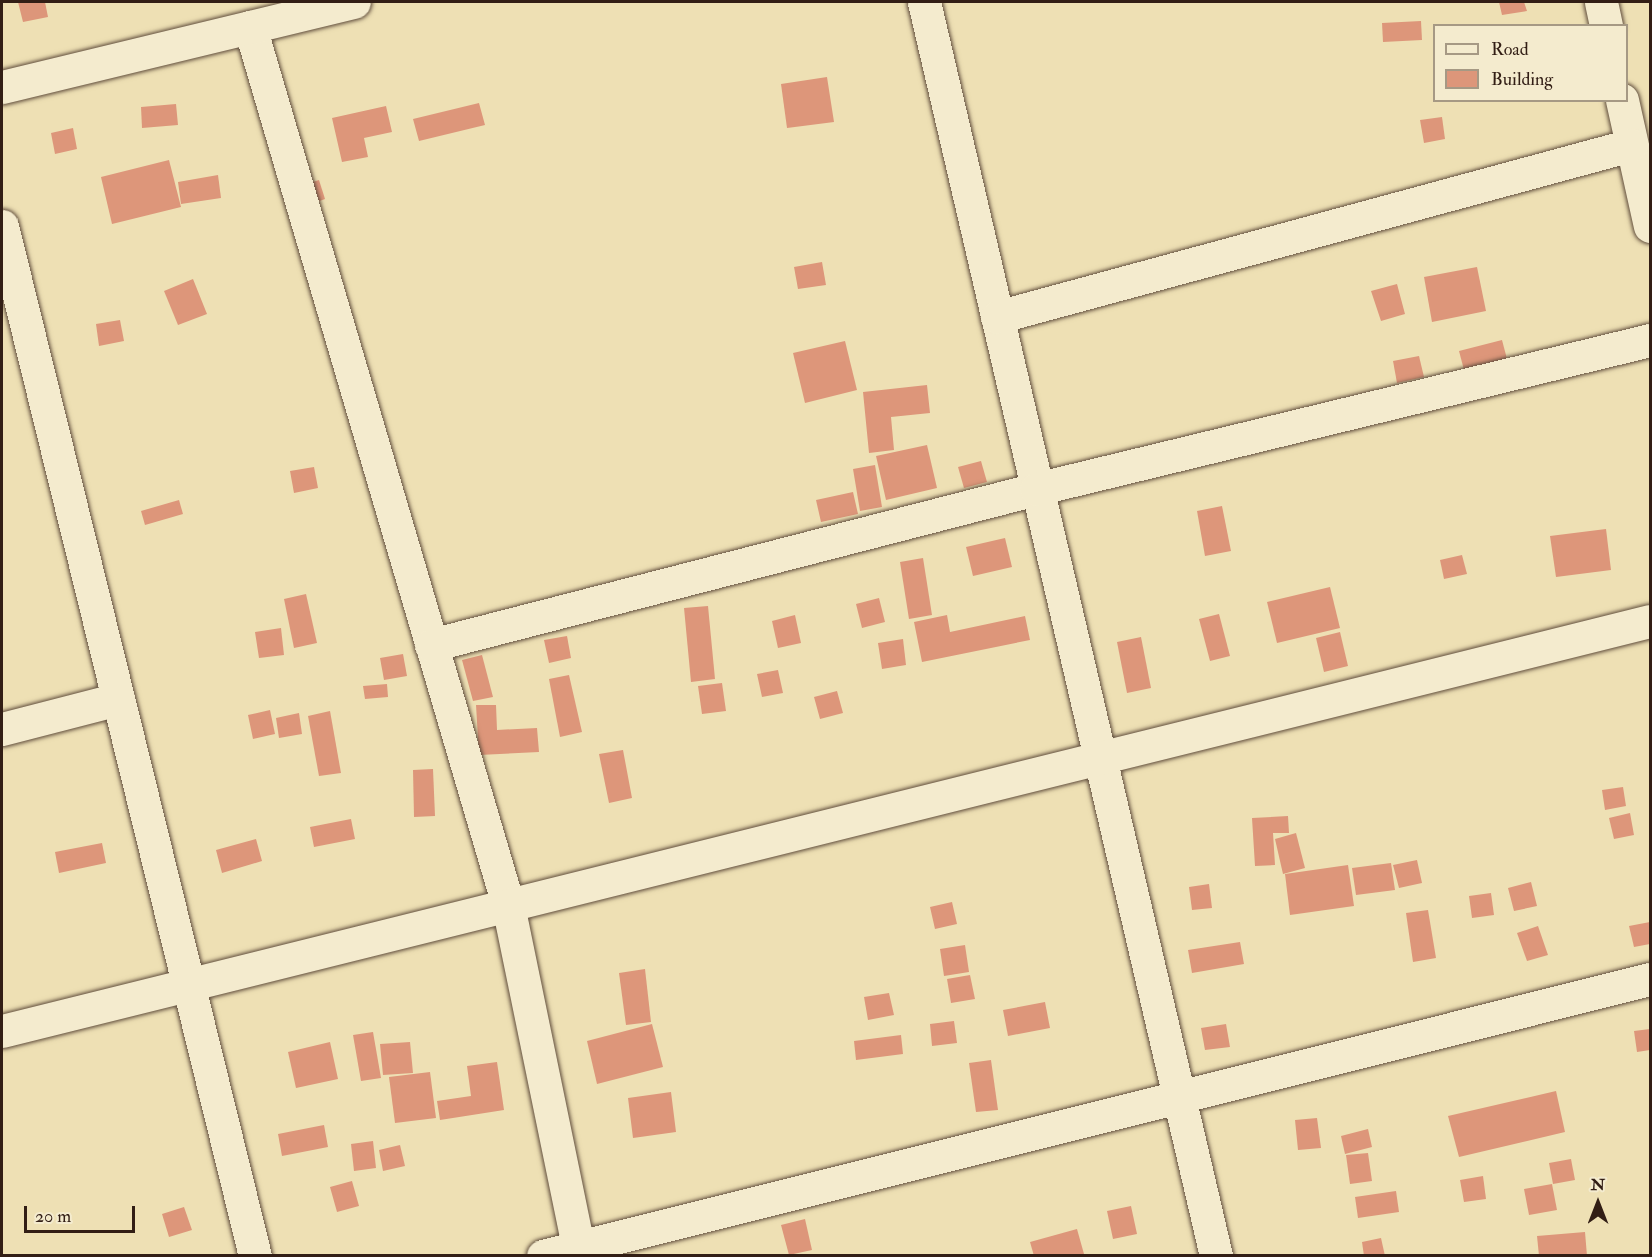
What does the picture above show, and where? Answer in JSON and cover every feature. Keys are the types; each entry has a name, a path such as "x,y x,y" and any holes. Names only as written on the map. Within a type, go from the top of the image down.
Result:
{"street":[{"path":"2,87 354,2"},
{"path":"924,2 1098,758 1216,1256"},
{"path":"1601,2 1606,24"},
{"path":"250,27 508,905 579,1251"},
{"path":"1622,102 1650,226"},
{"path":"996,317 1631,144"},
{"path":"2,226 255,1256"},
{"path":"431,645 1036,489 1650,340"},
{"path":"2,1031 1650,621"},
{"path":"2,729 118,699"},
{"path":"543,1256 579,1251 1178,1097 1650,979"}],"building":[{"path":"18,2 45,2 48,17 23,22"},
{"path":"1499,2 1524,2 1527,11 1502,15"},
{"path":"1421,21 1422,40 1383,42 1382,23"},
{"path":"827,77 834,122 787,128 781,84"},
{"path":"479,103 485,125 419,141 413,119"},
{"path":"176,104 178,125 142,128 141,107"},
{"path":"386,106 392,132 364,138 368,157 342,162 332,118"},
{"path":"1442,117 1445,139 1424,143 1420,120"},
{"path":"73,128 77,149 55,154 51,133"},
{"path":"169,160 181,207 112,224 101,177"},
{"path":"218,175 221,198 181,204 178,182"},
{"path":"319,180 325,199 301,208 294,188"},
{"path":"822,262 826,285 798,289 794,267"},
{"path":"1477,267 1486,311 1432,322 1424,277"},
{"path":"193,279 207,314 178,325 164,291"},
{"path":"1397,284 1405,314 1381,321 1371,291"},
{"path":"120,320 124,341 99,346 96,324"},
{"path":"1502,340 1507,359 1464,370 1459,351"},
{"path":"845,341 857,390 805,403 793,353"},
{"path":"1419,356 1424,377 1397,383 1393,361"},
{"path":"927,385 930,413 891,417 894,450 869,453 863,392"},
{"path":"927,445 937,488 886,500 876,456"},
{"path":"981,461 987,482 964,488 958,467"},
{"path":"875,465 882,507 860,511 853,469"},
{"path":"314,467 318,488 294,493 290,471"},
{"path":"853,492 858,514 821,522 816,500"},
{"path":"179,500 183,514 145,525 141,511"},
{"path":"1222,506 1231,551 1205,556 1197,511"},
{"path":"1606,529 1611,570 1556,577 1550,536"},
{"path":"1005,538 1012,567 973,576 966,547"},
{"path":"1462,555 1467,574 1444,579 1440,560"},
{"path":"923,558 932,615 909,619 900,562"},
{"path":"1330,587 1340,628 1277,643 1267,602"},
{"path":"306,594 317,643 294,648 284,599"},
{"path":"879,598 885,622 862,628 856,604"},
{"path":"708,606 715,679 691,682 684,608"},
{"path":"1219,614 1230,656 1210,661 1199,619"},
{"path":"795,615 801,643 778,648 772,621"},
{"path":"947,615 950,632 1025,616 1030,640 922,662 914,622"},
{"path":"281,628 284,655 259,658 255,632"},
{"path":"1340,632 1348,666 1324,672 1316,638"},
{"path":"567,636 571,658 549,663 544,640"},
{"path":"1141,637 1151,688 1127,693 1117,642"},
{"path":"903,639 906,665 882,669 878,643"},
{"path":"403,654 407,676 384,680 380,658"},
{"path":"482,655 493,697 473,701 462,660"},
{"path":"778,670 783,693 762,697 757,674"},
{"path":"569,675 582,732 560,737 549,679"},
{"path":"722,683 726,711 702,714 698,686"},
{"path":"387,684 388,697 365,699 363,686"},
{"path":"837,691 843,713 820,719 814,697"},
{"path":"476,705 496,705 497,730 537,728 539,752 479,755"},
{"path":"270,710 275,734 253,739 248,715"},
{"path":"330,711 341,773 319,776 308,716"},
{"path":"299,713 302,734 279,738 276,718"},
{"path":"623,750 632,798 609,803 599,754"},
{"path":"433,769 435,816 414,817 413,770"},
{"path":"1623,787 1626,806 1605,810 1602,790"},
{"path":"1630,813 1634,835 1614,839 1609,818"},
{"path":"1288,816 1289,833 1273,833 1275,865 1255,866 1252,818"},
{"path":"351,819 355,839 314,847 310,827"},
{"path":"1296,833 1305,868 1283,874 1275,839"},
{"path":"256,839 262,861 222,873 216,850"},
{"path":"102,843 106,863 59,873 55,852"},
{"path":"1417,860 1422,883 1399,888 1393,865"},
{"path":"1391,863 1395,890 1356,895 1352,868"},
{"path":"1348,865 1354,906 1290,915 1285,874"},
{"path":"1531,882 1537,906 1514,911 1508,888"},
{"path":"1209,884 1212,908 1192,910 1189,887"},
{"path":"1491,893 1494,915 1472,918 1469,896"},
{"path":"952,902 957,924 935,929 930,907"},
{"path":"1428,910 1436,958 1413,962 1406,913"},
{"path":"1650,922 1650,944 1634,947 1629,926"},
{"path":"1538,926 1548,955 1527,961 1517,933"},
{"path":"1240,942 1244,964 1192,973 1188,950"},
{"path":"965,945 969,972 944,976 940,949"},
{"path":"645,969 651,1022 626,1025 619,973"},
{"path":"970,975 975,999 951,1003 947,979"},
{"path":"889,993 894,1015 868,1020 864,997"},
{"path":"1045,1002 1050,1028 1008,1036 1003,1010"},
{"path":"954,1021 957,1043 932,1046 930,1024"},
{"path":"652,1024 663,1067 597,1084 587,1041"},
{"path":"1226,1024 1230,1047 1205,1050 1201,1028"},
{"path":"1650,1029 1650,1050 1637,1052 1634,1031"},
{"path":"373,1032 381,1078 361,1081 353,1035"},
{"path":"901,1035 903,1054 856,1060 854,1041"},
{"path":"330,1042 338,1079 296,1088 288,1052"},
{"path":"410,1042 413,1073 383,1075 380,1044"},
{"path":"991,1060 998,1110 976,1112 969,1063"},
{"path":"497,1062 504,1110 440,1120 437,1101 471,1096 467,1066"},
{"path":"430,1072 436,1118 395,1123 389,1077"},
{"path":"1556,1091 1565,1132 1459,1157 1448,1116"},
{"path":"671,1092 676,1132 633,1138 628,1098"},
{"path":"1317,1118 1321,1148 1298,1150 1295,1120"},
{"path":"324,1125 328,1147 282,1156 278,1134"},
{"path":"1368,1129 1372,1147 1345,1154 1341,1136"},
{"path":"373,1141 376,1168 354,1171 351,1144"},
{"path":"400,1145 405,1166 383,1171 379,1150"},
{"path":"1368,1153 1372,1181 1350,1184 1346,1155"},
{"path":"1571,1159 1575,1180 1553,1184 1549,1163"},
{"path":"1483,1176 1486,1199 1464,1202 1460,1180"},
{"path":"352,1181 359,1206 337,1212 330,1187"},
{"path":"1552,1184 1557,1210 1529,1215 1524,1189"},
{"path":"1396,1191 1399,1212 1358,1218 1355,1197"},
{"path":"1131,1206 1137,1234 1113,1239 1107,1211"},
{"path":"184,1207 192,1230 169,1237 162,1214"},
{"path":"805,1219 812,1250 789,1255 781,1225"},
{"path":"1077,1229 1084,1254 1034,1256 1030,1242"},
{"path":"1585,1232 1587,1256 1539,1256 1537,1236"},
{"path":"1381,1238 1385,1256 1364,1256 1362,1242"}]}
